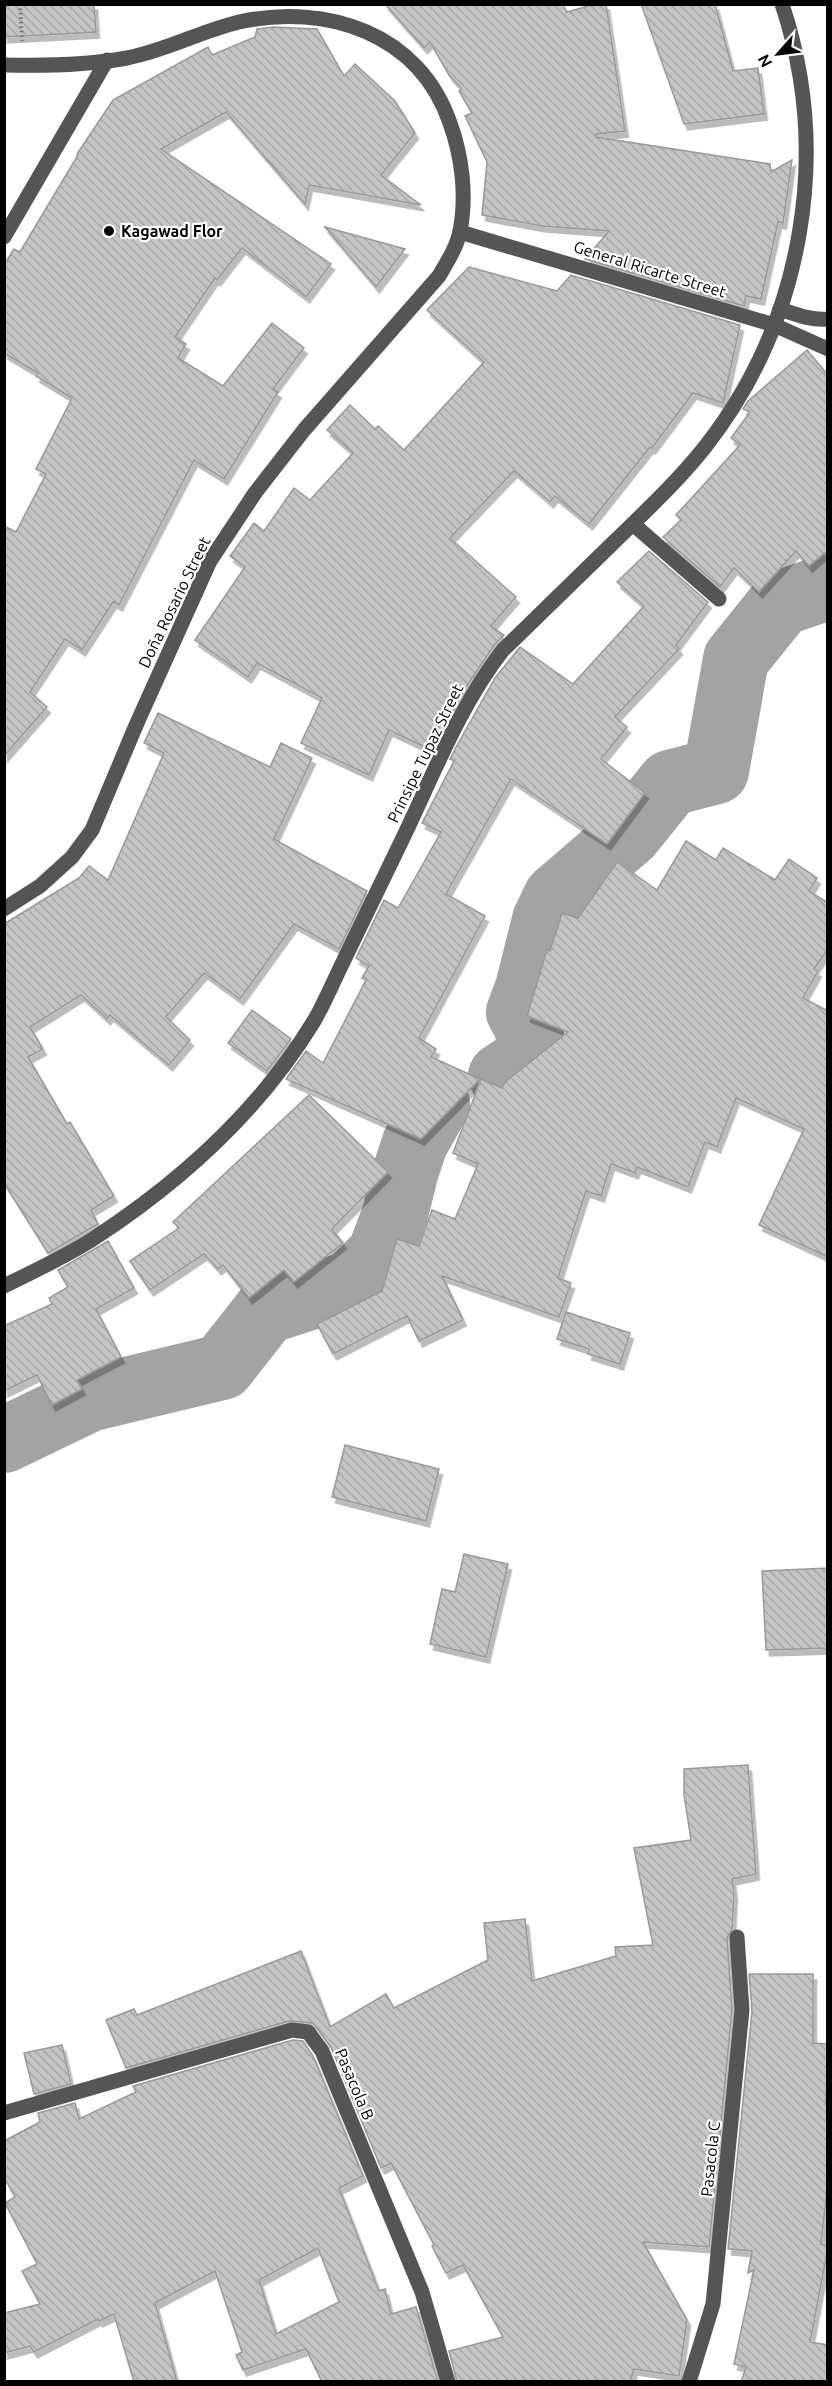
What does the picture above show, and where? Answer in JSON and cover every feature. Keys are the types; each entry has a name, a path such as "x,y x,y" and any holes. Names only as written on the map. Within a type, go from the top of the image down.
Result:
{"street":[{"name":"Prinsipe Tupaz Street","path":"4,1286 90,1240 140,1208 221,1136 260,1097 288,1061 315,1020 450,735 484,674 503,650 672,485 706,446 745,387 774,325 798,249 808,167 809,136 801,71 782,4"},
{"name":"Doña Rosario Street","path":"4,65 23,66 127,58 238,22 272,17 301,17 334,22 387,41 410,58 428,79 443,102 455,135 461,167 463,197 460,232 439,276 304,430 255,493 210,561 92,830 72,857 40,886 4,909"},
{"path":"4,237 106,60"},
{"name":"General Ricarte Street","path":"460,232 774,325 828,349"},
{"path":"780,309 813,318 828,319"},
{"path":"633,524 719,600"},
{"name":"Pasacola C","path":"689,2382 713,2304 742,2010 737,1937"},
{"name":"Pasacola B","path":"4,2113 292,2030 308,2032 322,2051 422,2292 448,2382"}],"path":[{"path":"20,4 23,66"}],"building":[{"path":"4,4 94,4 96,32 4,37"},
{"path":"385,4 562,4 567,12 595,4 606,4 625,131 596,134 596,137 770,164 771,172 792,160 783,223 778,222 761,299 746,296 744,306 585,259 609,231 542,226 482,215 487,162 465,116 472,113 459,91 462,89 449,75 430,42 424,48"},
{"path":"641,4 715,4 733,71 758,68 764,114 684,124"},
{"path":"273,27 317,29 344,76 355,64 395,101 415,133 381,175 421,205 309,185 305,204 226,112 161,149 331,264 306,297 242,248 217,280 215,278 175,337 186,344 178,358 223,386 272,323 304,348 273,389 278,392 224,479 194,460 119,605 113,602 82,650 65,639 30,692 47,707 4,756 4,526 16,532 46,474 36,469 72,398 36,376 38,373 4,353 4,265 14,249 20,252 77,154 113,100 208,47 212,55 255,37 257,29"},
{"path":"325,227 405,249 376,287"},
{"path":"469,267 557,291 571,275 740,325 723,403 693,393 652,448 650,447 589,524 555,496 550,502 514,471 450,538 516,597 491,626 504,635 495,644 464,690 433,751 389,730 369,775 301,743 322,698 257,663 248,677 195,640 245,567 230,556 254,523 264,531 294,488 310,500 353,453 327,430 350,405 375,429 378,426 404,450 484,362 427,310"},
{"path":"807,350 828,375 828,550 809,566 796,551 759,592 734,568 720,587 663,537 681,520 676,515 740,445 731,438 750,412 743,409 748,401"},
{"path":"649,551 708,602 676,645 679,649 615,717 627,727 601,759 645,793 607,844 511,779 446,894 485,916 419,1038 436,1049 431,1057 480,1079 421,1139 286,1079 306,1051 323,1063 366,980 362,978 369,966 356,958 384,900 398,908 441,832 422,823 454,761 450,759 456,747 495,678 520,647 573,684 644,606 617,582"},
{"path":"158,713 270,767 281,743 312,758 274,839 367,891 339,949 294,924 240,999 204,973 166,1017 190,1040 169,1065 110,1015 107,1019 81,995 30,1027 43,1049 28,1057 67,1124 70,1122 114,1196 91,1210 98,1224 48,1253 4,1183 4,924 79,878 89,866 108,880 164,753 144,743"},
{"path":"686,841 716,860 723,848 775,880 789,859 817,878 809,891 828,903 828,949 814,969 818,971 803,998 828,1011 828,1257 759,1225 804,1129 736,1098 717,1147 705,1142 688,1187 637,1167 635,1173 611,1164 601,1196 586,1191 558,1278 571,1283 559,1317 442,1276 463,1320 419,1341 407,1316 333,1354 317,1324 382,1291 397,1239 419,1246 432,1210 455,1219 478,1164 453,1153 481,1079 502,1088 505,1082 568,1032 527,1016 547,950 550,951 562,913 578,918 617,862 657,890"},
{"path":"252,1010 291,1039 267,1071 228,1043"},
{"path":"309,1095 388,1172 332,1229 343,1243 294,1282 284,1270 249,1298 223,1265 218,1269 204,1254 150,1290 130,1261 179,1228 173,1222"},
{"path":"108,1241 134,1288 96,1309 121,1357 77,1380 82,1389 52,1405 37,1375 4,1391 4,1326 52,1304 49,1298 68,1287 58,1270"},
{"path":"566,1312 630,1333 620,1364 588,1354 589,1349 557,1339"},
{"path":"345,1445 439,1469 426,1521 332,1497"},
{"path":"464,1554 508,1564 486,1657 430,1644 442,1589 455,1592"},
{"path":"828,1568 828,1648 766,1650 762,1571"},
{"path":"748,1765 756,1874 732,1879 734,1894 732,1929 727,1938 732,2010 709,2247 643,2242 687,2320 679,2376 634,2369 630,2382 457,2382 449,2351 503,2337 463,2265 446,2273 391,2163 381,2168 331,2047 313,2023 289,2021 126,2068 106,2020 134,2009 137,2015 301,1951 330,2027 386,1994 394,2008 488,1960 484,1923 525,1919 532,1981 616,1956 615,1947 653,1945 634,1848 691,1840 684,1794 684,1769"},
{"path":"749,1974 813,1974 813,2043 828,2044 826,2105 828,2105 828,2181 821,2244 828,2248 810,2342 828,2345 828,2382 741,2382 746,2367 734,2364 754,2270 748,2273 752,2251 728,2249 752,2011"},
{"path":"293,2040 303,2041 313,2056 363,2176 339,2188 379,2291 385,2289 391,2314 416,2307 438,2382 322,2382 306,2349 243,2370 236,2355 242,2352 215,2271 155,2303 177,2382 134,2382 114,2314 99,2321 98,2319 34,2352 30,2346 4,2353 4,2313 40,2304 22,2271 37,2264 5,2203 15,2197 4,2177 4,2141 40,2122 38,2113 75,2103 79,2119 136,2092 133,2086","holes":["318,2248 339,2302 276,2334 259,2280"]},
{"path":"62,2045 71,2084 34,2094 24,2053"}],"waterway":[{"path":"501,1076 524,1061 531,1034 519,1012 528,988 545,920 556,897 629,834 670,783 716,771 736,659 781,603 828,587"},
{"path":"4,1440 89,1399 222,1367 266,1311 350,1284 380,1254 395,1214 415,1143 437,1104"}],"place":[{"name":"Kagawad Flor","path":"109,231"}]}
